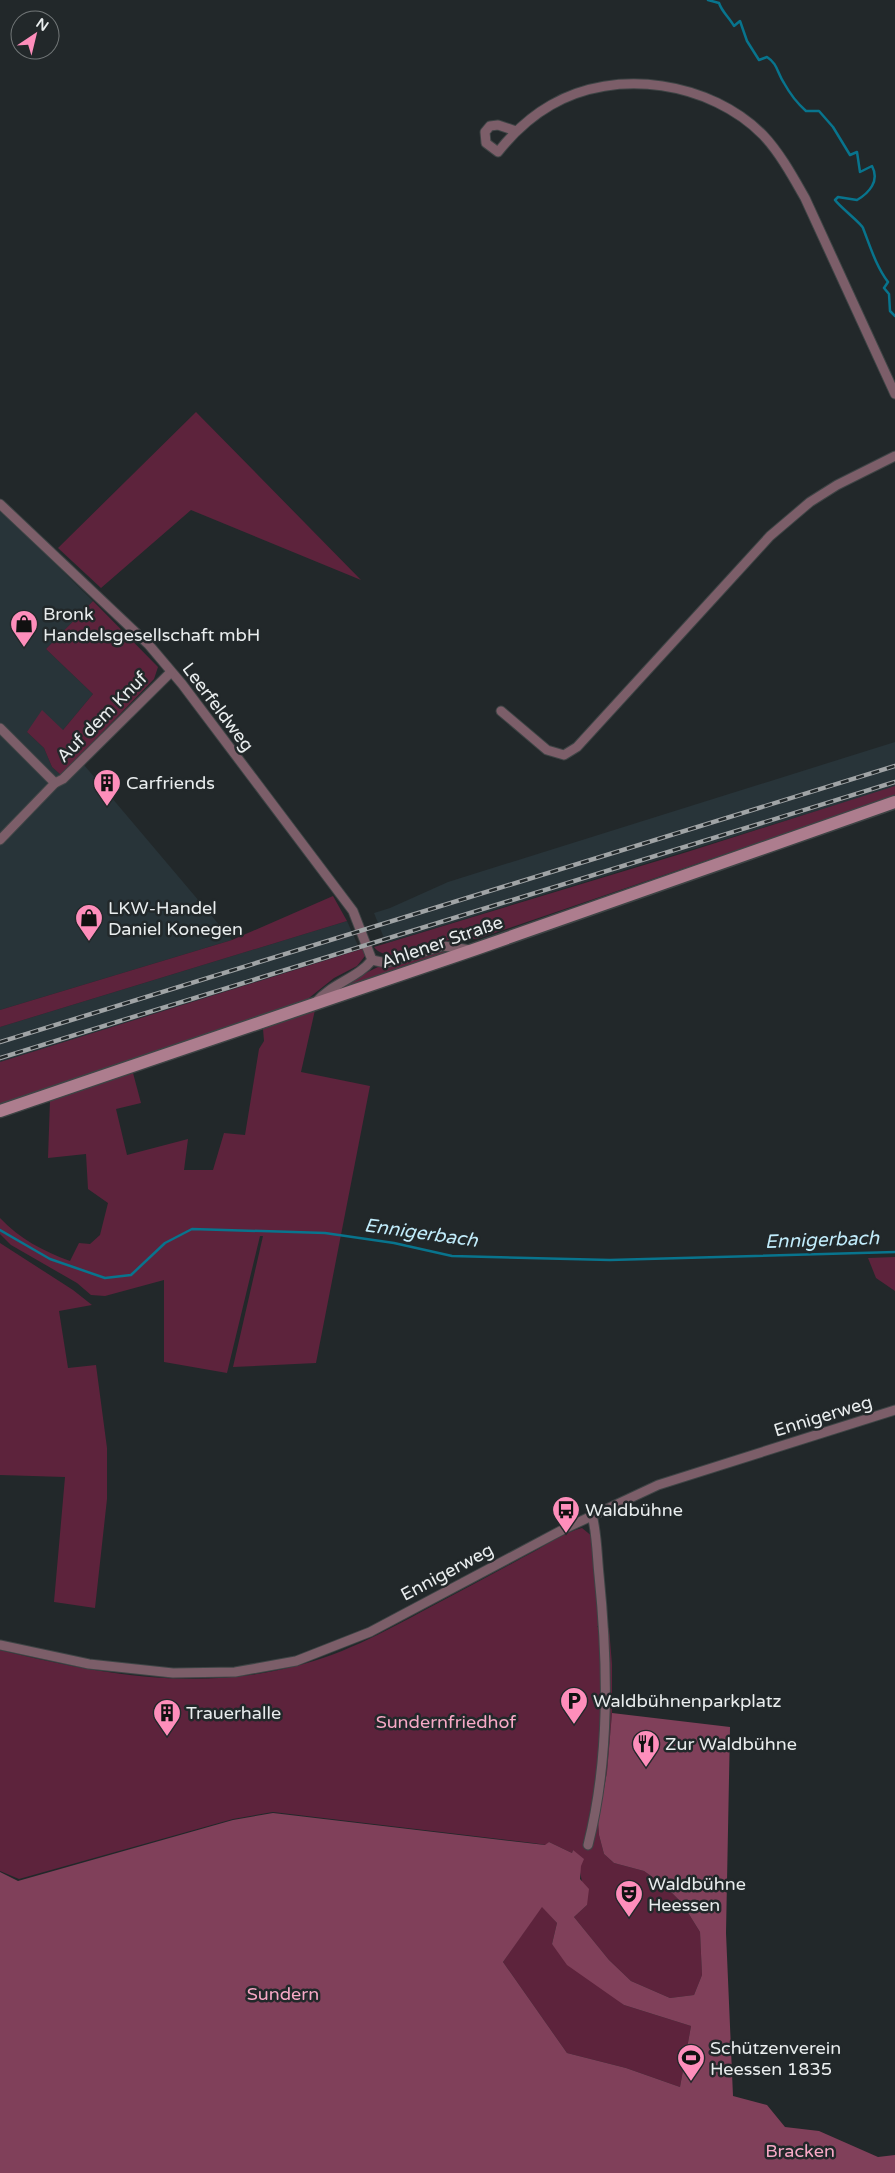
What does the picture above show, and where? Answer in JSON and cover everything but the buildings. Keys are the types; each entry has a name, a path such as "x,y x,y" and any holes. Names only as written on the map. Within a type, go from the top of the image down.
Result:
{"main road":[{"name":"Ahlener Straße","path":"0,1111 473,950 895,802"}],"street":[{"path":"516,131 538,113 564,98 598,88 630,84 664,86 683,90 722,106 744,120 763,135 795,181 895,394"},
{"path":"501,711 547,750 564,755 577,747 770,536 810,502 837,484 895,456"},
{"name":"Leerfeldweg","path":"0,504 149,645 354,911 372,960"},
{"name":"Auf dem Knuf","path":"0,840 55,783 63,779 171,672"},
{"name":"Auf dem Knuf","path":"0,728 55,783"},
{"path":"313,1005 333,987 362,970 372,960 386,963 443,946 473,950"},
{"name":"Ennigerweg","path":"0,1645 86,1663 173,1673 235,1672 296,1661 370,1632 592,1515 658,1485 895,1410"},
{"path":"588,1845 593,1828 605,1725 602,1599 592,1515"}],"shaded area":[{"path":"0,509 93,601 46,649 93,694 63,730 27,732 44,748 52,767 60,774 84,765 232,940 0,1010"},
{"path":"895,742 895,787 386,943 374,913 390,908 448,882"},
{"path":"347,921 360,950 0,1062 0,1027"}],"green space":[{"path":"196,412 361,580 191,510 101,588 58,548"},
{"path":"93,601 158,667 154,679 61,775 52,767 44,748 27,732 42,710 63,730 93,694 46,649"},
{"path":"895,786 895,796 477,939 453,939 411,952 390,955 381,953 374,947 687,852"},
{"path":"333,896 347,921 0,1027 0,1010 232,940"},
{"path":"365,948 365,956 357,966 334,978 304,1002 0,1105 0,1062"},
{"path":"444,949 457,951 334,993 335,988 378,967"},
{"path":"315,1010 301,1072 370,1086 316,1363 233,1367 263,1236 260,1236 227,1373 164,1362 164,1280 105,1296 91,1295 77,1283 11,1245 0,1234 0,1218 32,1244 70,1261 79,1243 90,1244 100,1235 108,1203 88,1189 86,1154 48,1158 50,1100 133,1073 141,1103 116,1109 127,1155 188,1139 184,1170 213,1170 224,1133 245,1135 259,1049 264,1041 263,1029"},
{"path":"0,1243 73,1290 92,1305 59,1311 68,1368 96,1365 107,1448 107,1499 95,1608 54,1602 65,1477 0,1475"},
{"path":"895,1257 895,1291 876,1278 868,1258"},
{"name":"Sundernfriedhof","path":"582,1528 593,1537 600,1623 597,1627 609,1628 612,1664 612,1713 607,1772 598,1821 599,1835 604,1854 614,1863 644,1871 665,1886 682,1903 700,1932 702,1975 694,1995 670,1998 631,1981 609,1960 574,1917 587,1905 580,1870 573,1850 572,1853 549,1842 546,1845 273,1812 233,1819 19,1879 0,1871 0,1650 74,1666 147,1677 184,1679 259,1674 315,1661 369,1639 558,1538"},
{"name":"Sundern","path":"612,1713 730,1727 726,1933 733,2096 767,2105 785,2127 819,2131 878,2157 895,2155 895,2173 0,2173 0,1872 18,1881 233,1820 273,1813 545,1845 549,1842 572,1853 573,1850 584,1859 581,1866 580,1879 589,1889 587,1905 574,1917 609,1960 631,1981 670,1998 694,1995 702,1975 700,1932 682,1903 665,1886 644,1871 614,1863 604,1854 599,1835 598,1821 607,1772","holes":["542,1907 557,1923 552,1944 567,1965 624,2005 691,2026 680,2087 626,2068 567,2053 503,1962"]},
{"path":"542,1906 557,1923 552,1944 624,2005 691,2026 680,2087 626,2068 567,2053 503,1962"}],"waterway":[{"path":"708,0 719,3 734,26 740,21 747,41 759,60 767,57 771,60 789,91 800,105 806,111 819,111 833,127 850,155 857,152 860,172 872,166 875,177 874,182 866,194 857,200 838,197 835,200 863,228 877,263 888,282 884,288 889,294 890,311 895,316"},
{"name":"Ennigerbach","path":"0,1230 50,1259 105,1278 131,1275 165,1243 192,1229 325,1233 394,1243 452,1256 610,1260 895,1252"}],"railway":[{"path":"0,1042 895,766"},
{"path":"0,1058 895,782"}],"place":[{"name":"Bronk Handelsgesellschaft mbH","path":"24,648"},
{"name":"Carfriends","path":"107,807"},
{"name":"LKW-Handel Daniel Konegen","path":"89,942"},
{"name":"Waldbühne","path":"566,1534"},
{"name":"Waldbühnenparkplatz","path":"574,1725"},
{"name":"Trauerhalle","path":"167,1737"},
{"name":"Zur Waldbühne","path":"646,1768"},
{"name":"Waldbühne Heessen","path":"629,1918"},
{"name":"Schützenverein Heessen 1835","path":"691,2082"}],"park label":[{"name":"Bracken","path":"800,2151"}]}
